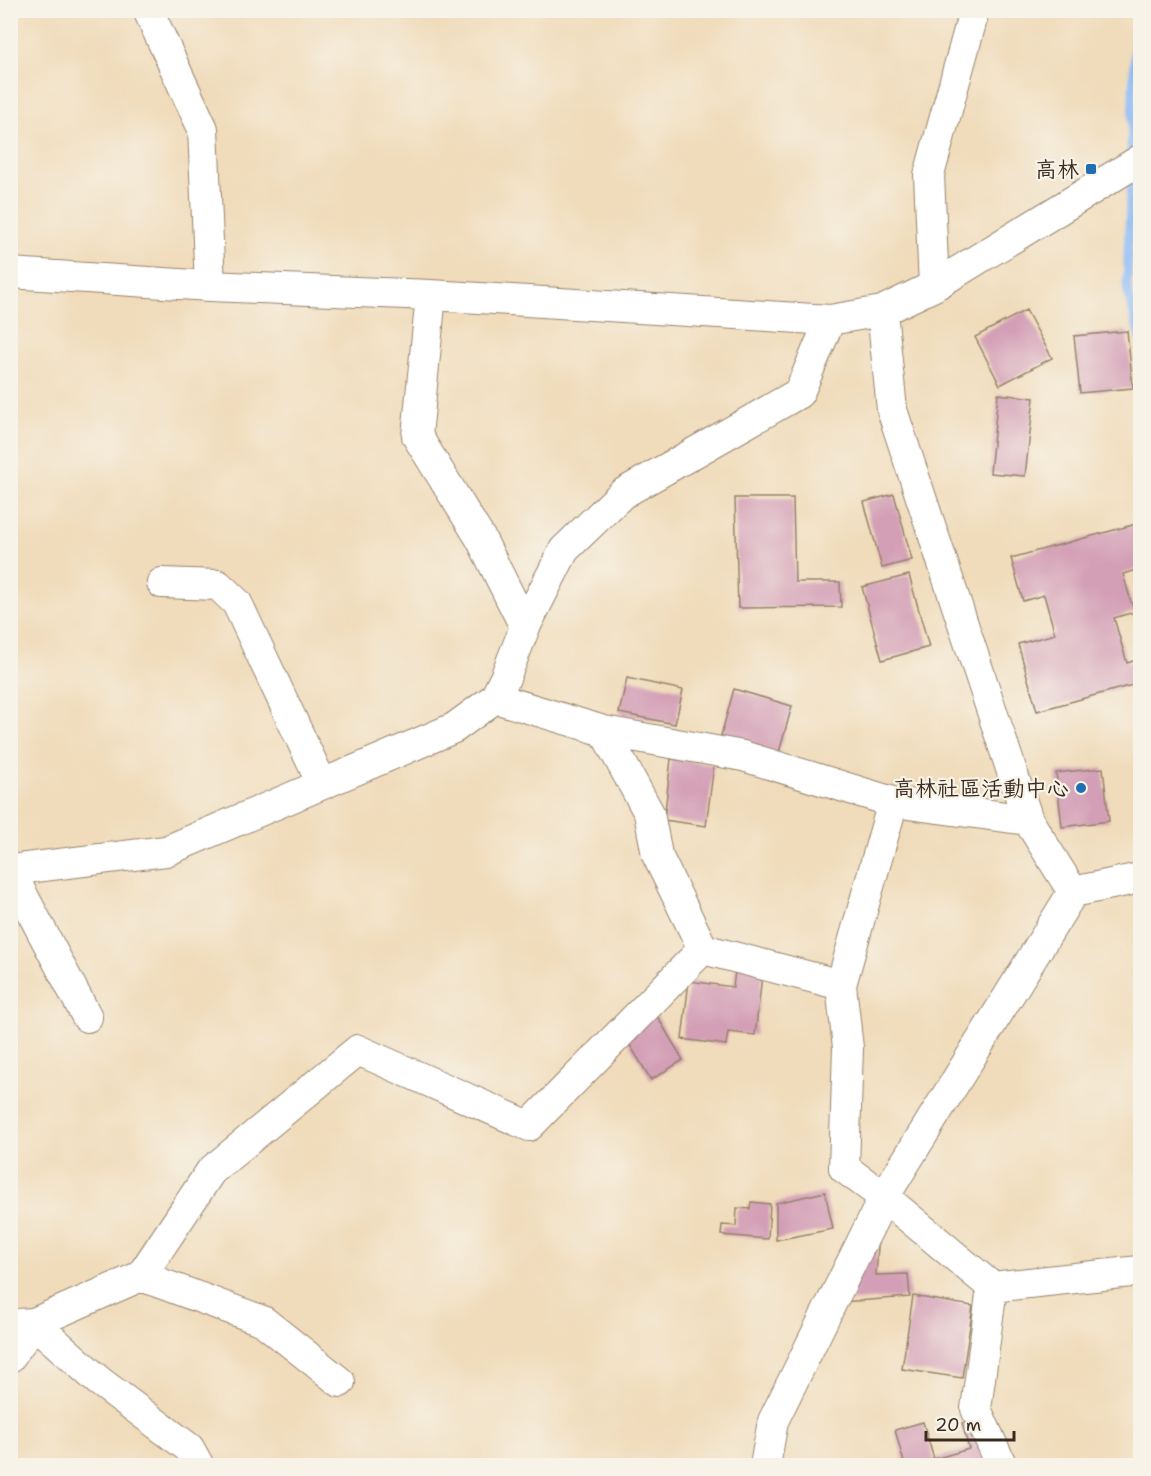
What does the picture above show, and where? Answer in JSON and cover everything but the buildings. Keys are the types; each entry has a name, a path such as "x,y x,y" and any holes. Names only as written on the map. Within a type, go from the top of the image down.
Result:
{"street":[{"path":"148,10 204,129 210,286"},
{"path":"934,286 929,175 972,19 971,10"},
{"path":"10,273 210,286 431,295 830,320 882,311 934,286 1140,160"},
{"path":"431,295 417,436 481,539 525,627"},
{"path":"882,311 892,410 1028,820 1073,892"},
{"path":"87,1017 10,871 166,851 454,728 495,698 525,627 564,550 622,494 799,393 830,320"},
{"path":"162,583 218,585 237,603 322,784"},
{"path":"495,698 604,731 743,756 893,802 1028,820"},
{"path":"604,731 649,813 657,855 703,949 841,985"},
{"path":"893,802 841,985 848,1048 843,1168 884,1197 992,1287 1140,1272"},
{"path":"765,1466 773,1421 884,1197 1073,892 1140,878"},
{"path":"10,1357 22,1324 141,1276 211,1171 358,1050 529,1126 703,949"},
{"path":"141,1276 263,1322 340,1382"},
{"path":"992,1287 976,1409 1002,1466"},
{"path":"22,1324 189,1448 199,1466"}],"waterway":[{"path":"1131,159 1136,10"},
{"path":"1131,173 1127,288 1140,337"}],"place":[{"name":"高林","path":"1091,169"},
{"name":"高林社區活動中心","path":"1081,788"}]}
